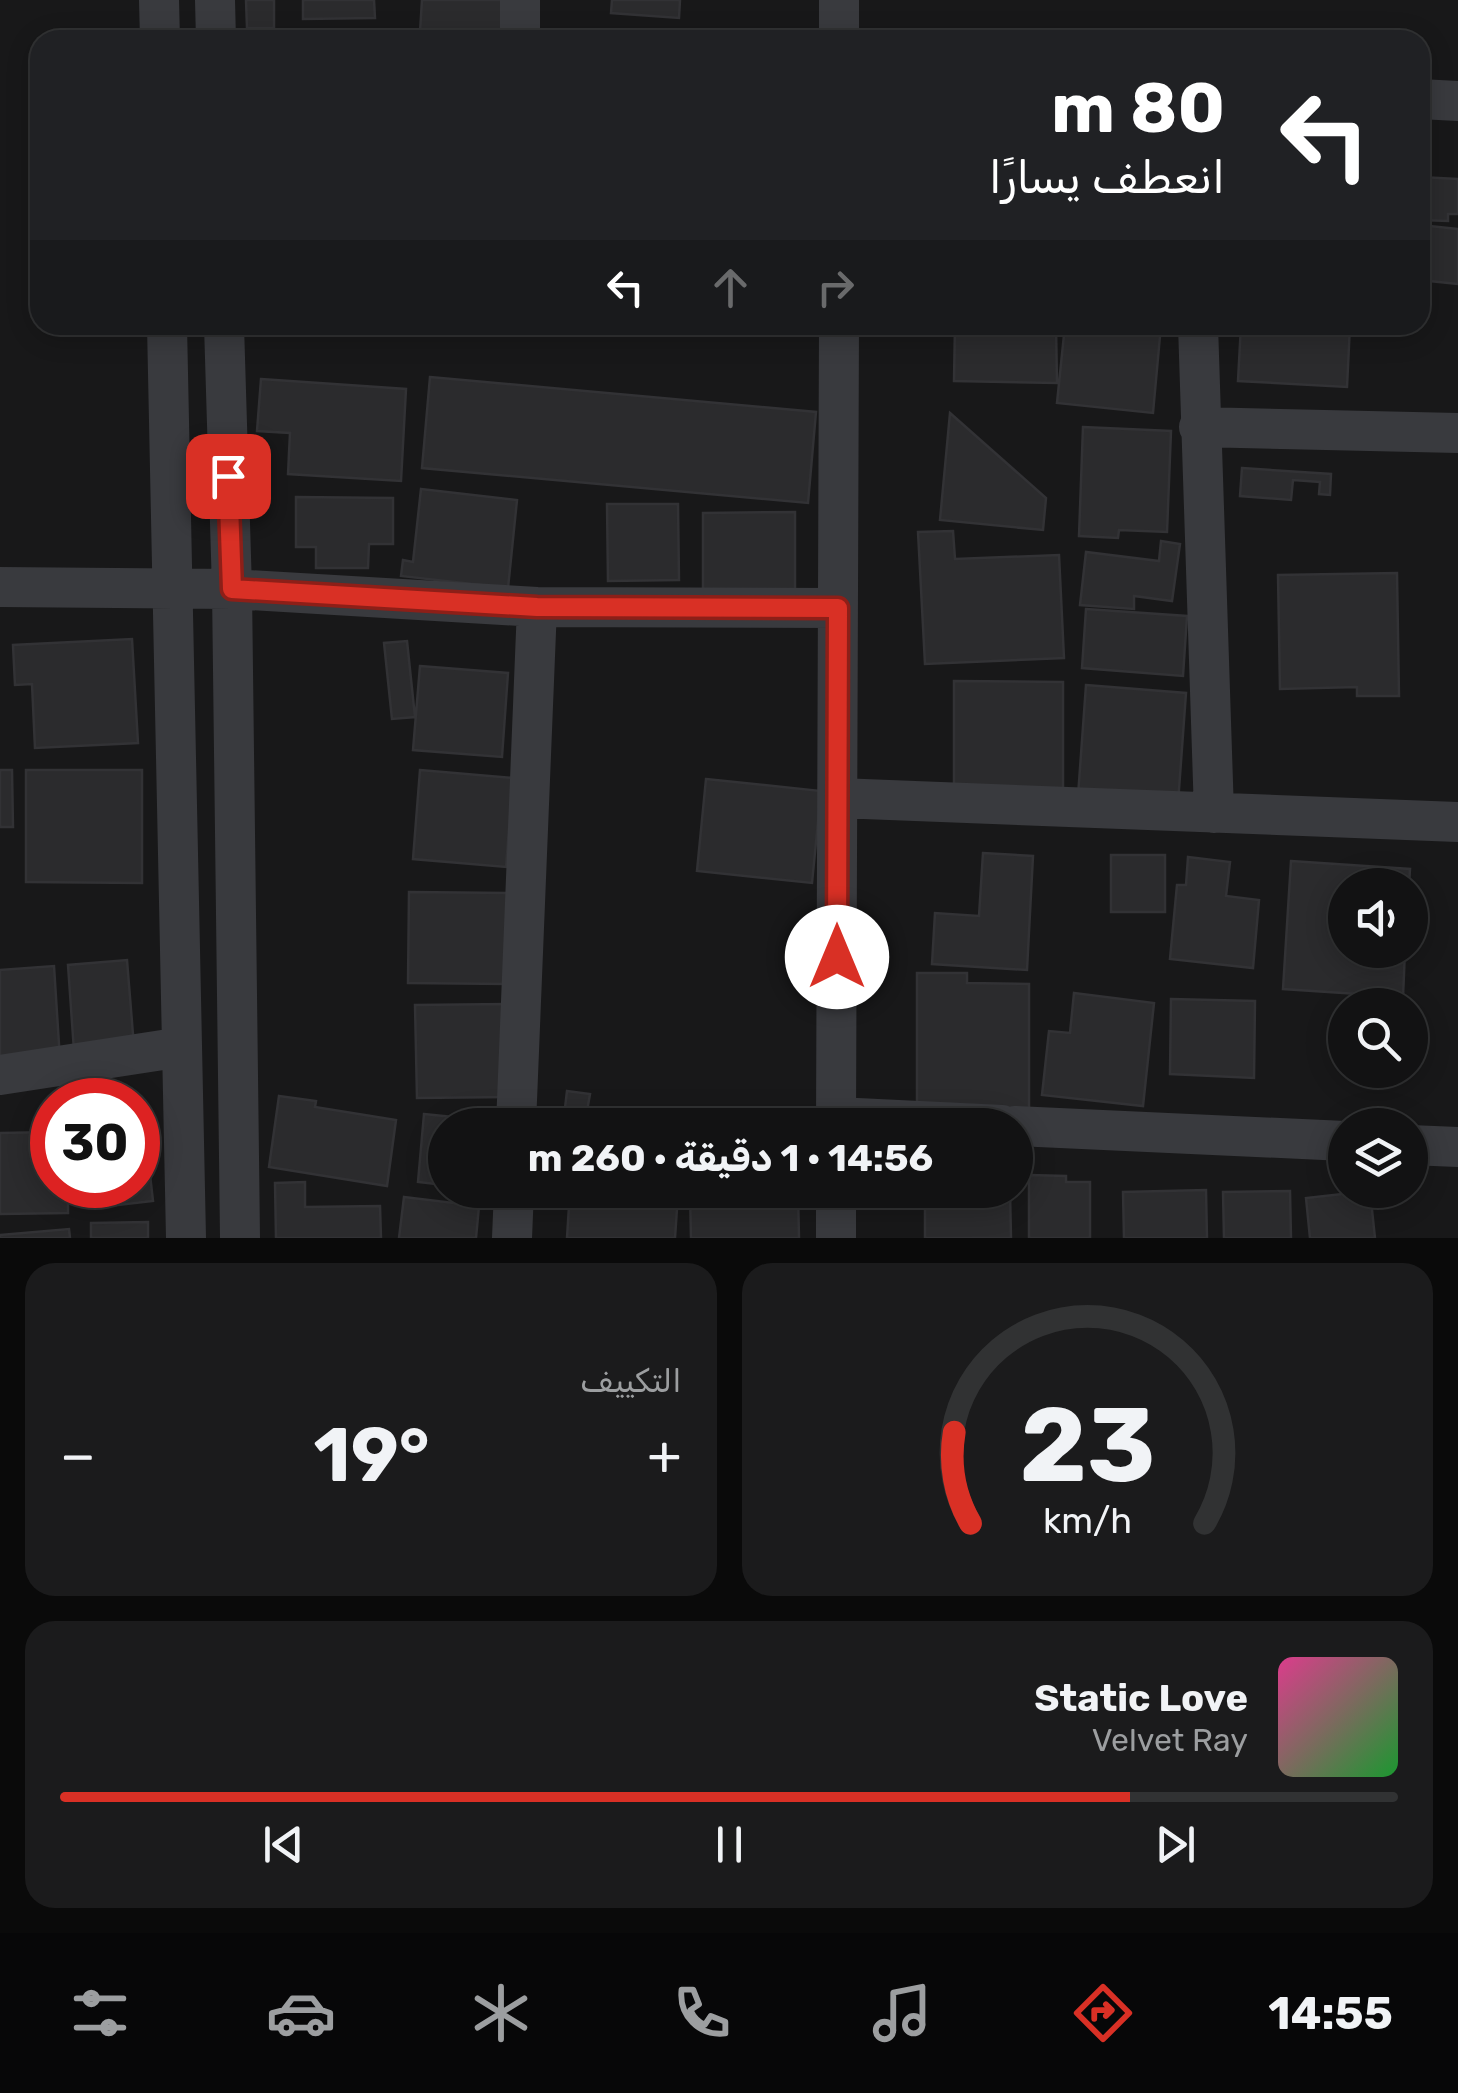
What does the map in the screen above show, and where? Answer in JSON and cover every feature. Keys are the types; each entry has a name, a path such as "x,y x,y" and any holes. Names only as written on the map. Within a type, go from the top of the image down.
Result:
{"street":[{"path":"159,0 160,30"},
{"path":"215,0 216,30"},
{"path":"520,0 520,30"},
{"path":"839,0 840,30"},
{"path":"1430,100 1458,101"},
{"path":"167,335 186,1238"},
{"path":"224,335 232,589 240,1238"},
{"path":"836,1108 839,335"},
{"path":"1198,335 1214,813"},
{"path":"1199,427 1458,434"},
{"path":"0,586 232,589 537,607 838,608"},
{"path":"517,1108 537,607"},
{"path":"838,798 1458,822"},
{"path":"0,1075 182,1047"},
{"path":"1033,1127 1328,1141"},
{"path":"1428,1145 1458,1147"},
{"path":"512,1238 513,1208"},
{"path":"836,1208 836,1238"}],"building":[{"path":"246,0 274,0 274,28 247,28"},
{"path":"303,0 374,0 375,18 303,19"},
{"path":"422,0 505,0 505,30 420,30"},
{"path":"612,0 680,0 679,18 611,13"},
{"path":"1430,178 1458,179 1458,214 1448,214 1448,221 1430,220"},
{"path":"1430,226 1458,229 1458,284 1430,281"},
{"path":"955,335 1056,335 1057,383 954,381"},
{"path":"1064,335 1160,335 1153,413 1057,403"},
{"path":"1240,335 1350,335 1347,387 1238,381"},
{"path":"430,377 816,412 808,503 422,468"},
{"path":"261,379 406,389 401,481 288,474 290,433 257,431"},
{"path":"950,413 1046,498 1043,530 940,520"},
{"path":"1083,427 1171,431 1167,532 1119,530 1118,538 1079,536"},
{"path":"1242,468 1331,474 1330,495 1319,494 1320,482 1293,480 1291,500 1240,496"},
{"path":"421,489 517,500 508,588 401,576 403,560 413,562"},
{"path":"296,497 393,498 393,544 369,544 368,568 316,568 316,547 296,547"},
{"path":"607,504 678,504 679,580 608,581"},
{"path":"795,512 795,593 703,592 703,513"},
{"path":"953,531 955,559 1059,555 1064,658 925,664 918,532"},
{"path":"1161,541 1180,544 1172,601 1134,596 1134,609 1080,605 1086,552 1159,561"},
{"path":"1397,573 1399,696 1357,696 1357,687 1280,689 1278,575"},
{"path":"1086,609 1187,616 1183,676 1082,668"},
{"path":"132,639 138,743 35,748 32,684 15,685 13,645"},
{"path":"407,641 415,717 392,719 384,643"},
{"path":"420,666 508,673 502,757 413,750"},
{"path":"954,681 1063,682 1063,799 954,799"},
{"path":"1086,685 1186,693 1178,803 1078,796"},
{"path":"0,770 12,770 13,827 0,827"},
{"path":"26,770 142,770 142,883 26,882"},
{"path":"420,770 513,778 506,867 413,859"},
{"path":"706,779 821,791 812,883 697,871"},
{"path":"983,853 1033,856 1027,970 932,964 935,913 979,916"},
{"path":"1111,855 1165,855 1165,912 1111,912"},
{"path":"1188,857 1230,862 1226,896 1259,900 1253,968 1170,959 1177,885 1186,885"},
{"path":"1291,861 1395,868 1328,868 1328,968 1404,968 1403,988 1328,988 1328,992 1283,989"},
{"path":"409,892 508,893 507,984 408,983"},
{"path":"127,960 134,1047 74,1051 68,965"},
{"path":"54,966 60,1060 0,1064 0,970"},
{"path":"917,973 967,973 967,983 1029,984 1029,1108 917,1108"},
{"path":"1074,993 1154,1003 1143,1106 1042,1095 1049,1031 1070,1033"},
{"path":"1171,999 1255,1001 1254,1078 1170,1074"},
{"path":"507,1004 508,1097 417,1098 415,1005"},
{"path":"567,1091 590,1094 588,1108 565,1108"},
{"path":"279,1096 316,1101 315,1107 396,1120 387,1186 269,1167"},
{"path":"424,1114 428,1114 428,1183 418,1182"},
{"path":"30,1132 30,1208 68,1208 68,1213 0,1214 0,1133"},
{"path":"1033,1175 1066,1176 1066,1182 1090,1182 1090,1238 1029,1238"},
{"path":"305,1182 305,1207 380,1206 381,1238 276,1238 275,1183"},
{"path":"1206,1190 1207,1238 1124,1238 1123,1192"},
{"path":"1290,1191 1291,1238 1224,1238 1223,1192"},
{"path":"1328,1196 1328,1208 1372,1208 1375,1238 1310,1238 1306,1198"},
{"path":"404,1197 428,1200 428,1208 479,1208 476,1238 399,1238"},
{"path":"569,1208 677,1208 675,1238 567,1238"},
{"path":"690,1208 798,1208 799,1238 691,1238"},
{"path":"925,1208 1010,1208 1011,1238 925,1238"},
{"path":"148,1222 148,1238 91,1238 91,1223"},
{"path":"69,1229 70,1238 0,1238 0,1235"}],"route":[{"path":"228,476 232,589 537,607 838,608 837,957"}]}
